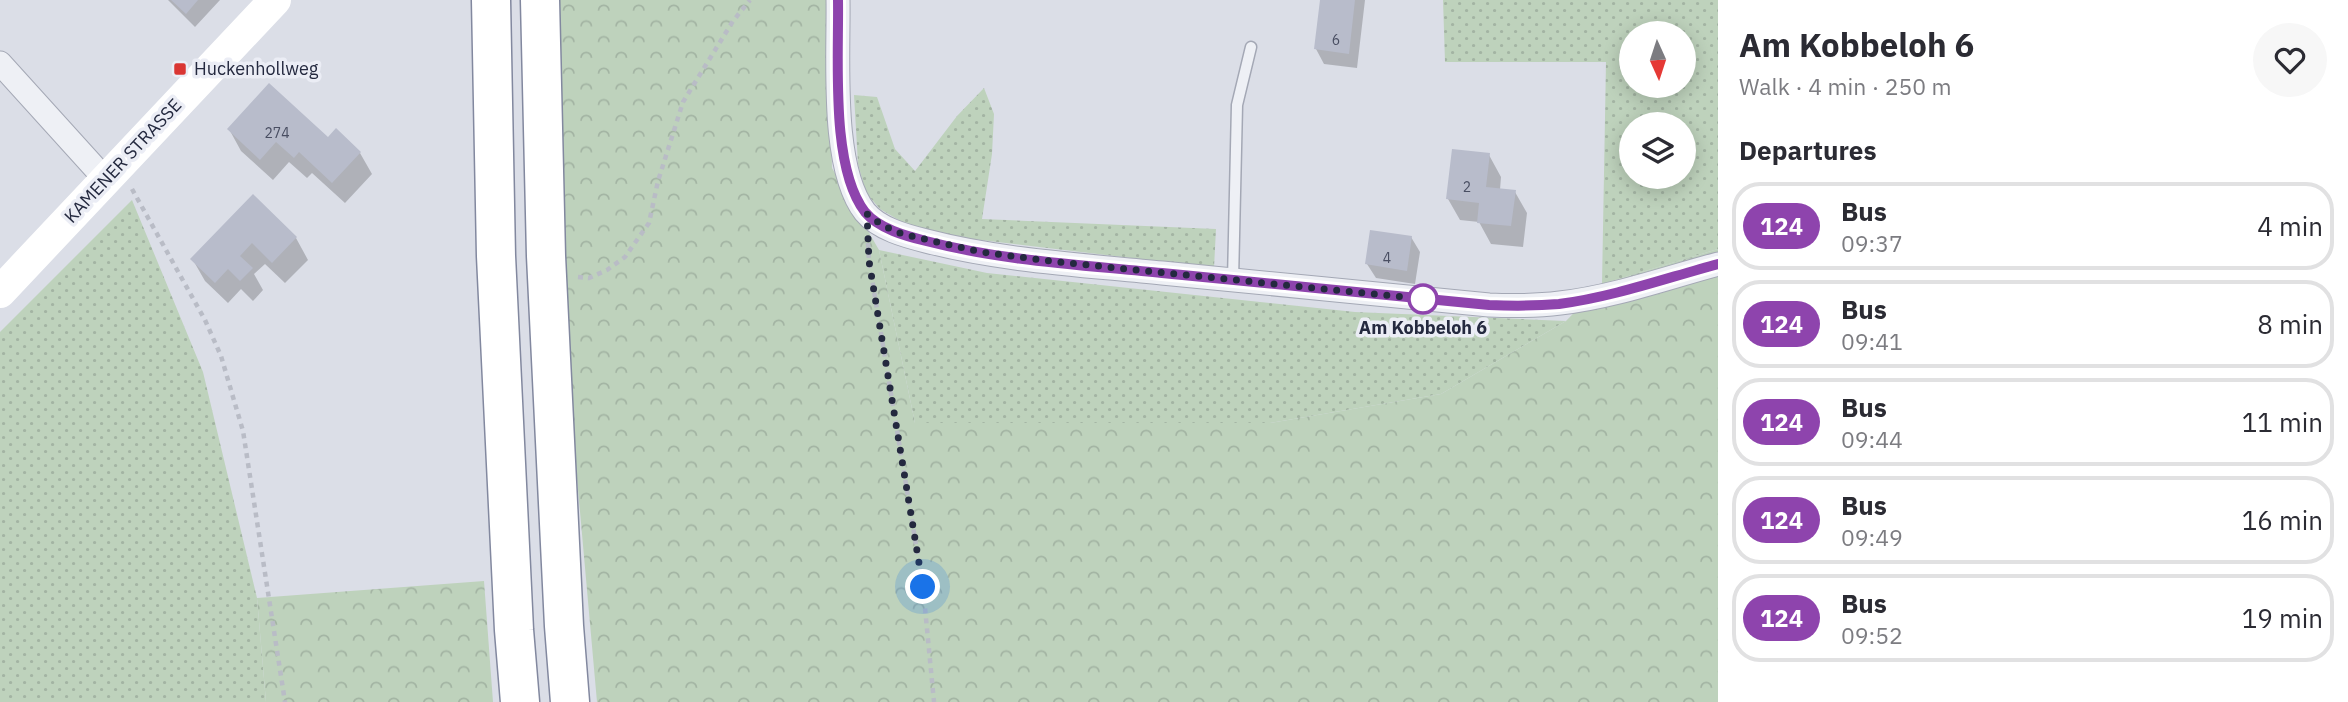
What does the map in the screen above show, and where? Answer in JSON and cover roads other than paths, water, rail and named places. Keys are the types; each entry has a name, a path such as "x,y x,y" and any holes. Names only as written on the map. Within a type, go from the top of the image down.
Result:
{"highway":[{"path":"491,0 496,270 520,702"},
{"path":"540,0 546,256 570,702"}],"main road":[{"name":"KAMENER STRASSE","path":"0,292 275,0"}],"street":[{"path":"838,0 840,133 848,173 856,198 867,214 882,225 902,234 981,252 1058,262 1489,305 1562,303 1617,292 1718,264"},
{"path":"0,63 112,172"}],"lane":[{"path":"1233,280 1237,105 1251,47"}],"place":[{"name":"Huckenhollweg","path":"180,69"},
{"name":"Am Kobbeloh 6","path":"1423,299"}]}
